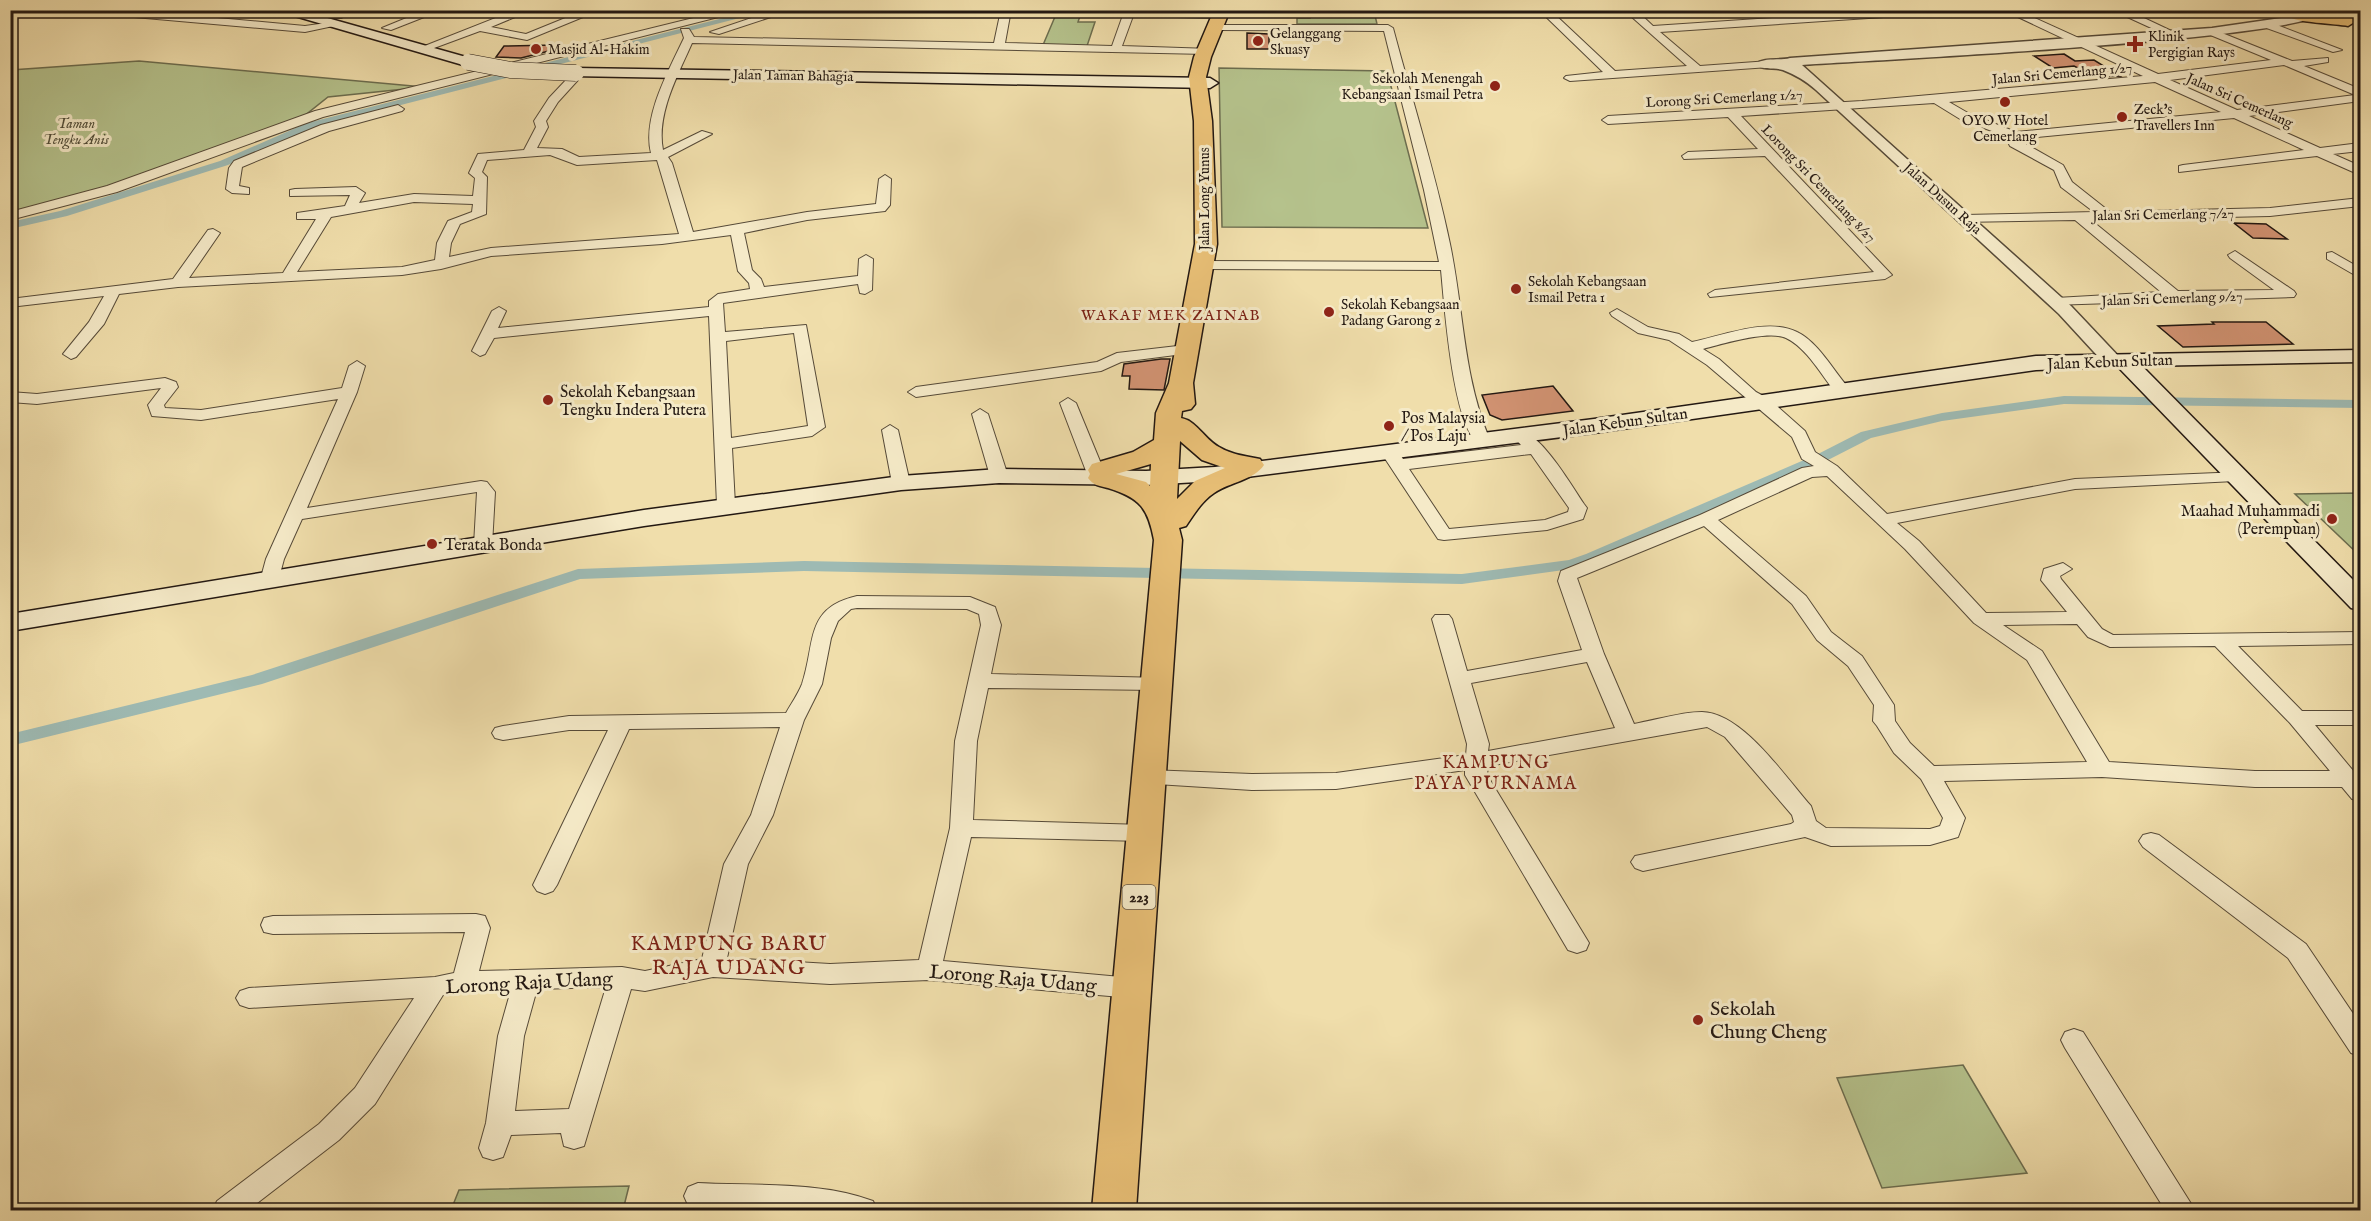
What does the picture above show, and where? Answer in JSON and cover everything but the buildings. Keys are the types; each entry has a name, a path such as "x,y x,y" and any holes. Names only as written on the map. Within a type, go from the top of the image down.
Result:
{"main road":[{"name":"Jalan Taman Bahagia","path":"281,10 335,20 422,49 468,62 510,70 1204,85"},
{"path":"2311,12 2354,20"},
{"path":"2311,12 2321,16 2354,20"},
{"name":"Jalan Long Yunus","path":"1173,459 1186,350 1204,265 1206,244 1203,121 1210,106 1204,85 1207,51 1220,17"},
{"name":"Jalan Kebun Sultan","path":"1173,459 1255,467 1394,458 1482,440 1527,442 1763,402 2036,363 2122,363 2361,356"},
{"name":"Jalan Kebun Sultan","path":"1981,371 2085,368 2122,363 2170,366 2241,359"},
{"path":"2122,363 2361,602"},
{"path":"2160,402 2155,374 2170,366"},
{"path":"2085,368 2109,373 2160,402"},
{"path":"10,623 726,505 902,483 999,476 1099,473 1142,458 1173,459 1200,449 1230,462 1255,467"},
{"name":"223","path":"1114,1210 1173,459"},
{"path":"1167,543 1188,499 1203,486 1255,467"},
{"path":"1099,473 1136,488 1167,543"}],"street":[{"path":"10,11 100,11 305,29 335,20 352,10"},
{"path":"387,28 437,10"},
{"path":"422,49 527,10"},
{"path":"567,10 591,12"},
{"path":"673,41 741,10"},
{"path":"244,191 232,189 235,168 238,164 325,128 350,113 787,10"},
{"path":"999,46 1006,10"},
{"path":"1045,10 1112,11 1388,28 1442,238 1464,394 1471,420 1482,440"},
{"path":"1544,10 1612,75"},
{"path":"1629,10 1697,69"},
{"path":"1651,29 1944,10"},
{"name":"Jalan Sri Cemerlang","path":"2008,10 2361,171"},
{"path":"2117,10 2175,35"},
{"path":"481,28 527,37 591,12"},
{"path":"1116,49 1129,12"},
{"path":"1570,78 1763,64 1789,67 1805,73 1835,59 2212,32 2265,24 2311,12"},
{"path":"2265,24 2337,50"},
{"path":"2212,32 2361,93"},
{"path":"686,34 1207,51"},
{"path":"686,34 674,74 663,96 657,121 655,148 666,163 687,236"},
{"path":"508,82 601,58"},
{"name":"Jalan Sri Cemerlang 1/27","path":"1840,105 2159,79 2324,60"},
{"name":"Jalan Dusun Raja","path":"1805,73 2122,363"},
{"path":"530,152 542,127 540,121 553,100 572,80 565,75 532,75"},
{"path":"1935,98 1964,116 2011,136 2235,114 2361,98"},
{"path":"10,216 45,209 112,189 297,121 414,105"},
{"name":"Lorong Sri Cemerlang 1/27","path":"1608,120 1840,105"},
{"name":"Lorong Sri Cemerlang 8/27","path":"1715,294 1885,275 1731,113"},
{"path":"441,265 444,243 455,221 479,214 482,177 475,173 482,157 530,152 557,152 577,160 660,156 706,134"},
{"path":"2011,136 2014,143 2059,168 2066,184 2106,215"},
{"path":"2182,169 2361,147"},
{"path":"1688,156 1768,152"},
{"path":"10,303 178,283 402,271 441,265 491,252 616,244 737,230 807,216 880,208 884,205 885,179"},
{"path":"295,193 356,190 358,194 350,209"},
{"path":"302,216 325,216 350,209 413,198 456,201 479,199"},
{"name":"Jalan Sri Cemerlang 7/27","path":"1965,219 2270,212 2361,202"},
{"path":"288,276 325,216"},
{"path":"2078,216 2175,296"},
{"path":"737,230 745,271 756,282 758,293"},
{"path":"178,283 213,233"},
{"name":"Jalan Sri Cemerlang 9/27","path":"2060,306 2175,296 2289,294 2235,255"},
{"path":"2332,256 2361,274"},
{"path":"726,505 717,299 758,293 865,284 866,259"},
{"path":"1204,265 1446,266"},
{"path":"71,354 96,324 115,289"},
{"path":"480,351 499,311"},
{"path":"488,334 716,311"},
{"path":"1617,313 1643,330 1671,336 1690,347 1713,362 1750,395 1763,402 1799,435 1808,454 1828,467 1912,545 1981,619 2035,656 2102,770"},
{"path":"717,337 801,328 817,427 812,430 723,444"},
{"path":"1690,347 1771,332 1785,332 1800,341 1842,390"},
{"path":"916,392 1101,366 1117,358 1186,350"},
{"path":"270,581 275,559 349,392 357,366"},
{"path":"10,397 38,399 165,384 170,387 156,405 158,413 201,415 349,392"},
{"path":"1068,403 1099,473"},
{"path":"980,414 999,476"},
{"path":"890,430 902,483"},
{"path":"1527,442 1578,508 1577,515 1547,525 1444,535 1394,458 1527,442"},
{"path":"1627,732 1593,654 1568,581 1568,575 1706,519 1808,472 1828,467"},
{"path":"1883,520 2075,484 2235,476"},
{"path":"295,515 481,486 486,492 483,545"},
{"path":"1148,778 1252,782 1336,781 1476,760 1690,720 1711,720 1732,732 1803,812 1806,825 1820,835 1831,838 1941,835 1950,831 1954,818 1929,774 1902,748 1884,721 1884,705 1855,661 1824,636 1799,600 1706,519"},
{"path":"2063,569 2051,573 2049,577 2096,633 2110,641 2361,638"},
{"path":"713,967 736,864 762,815 793,720 812,684 821,638 829,618 844,605 857,602 970,603 988,611 992,625 966,741 961,828 929,970"},
{"path":"1981,619 2082,618"},
{"path":"1442,620 1478,744 1476,775 1577,942"},
{"path":"2220,639 2297,718 2355,786"},
{"path":"1459,679 1593,654"},
{"path":"980,681 1156,683"},
{"path":"2297,718 2361,718"},
{"path":"503,733 569,723 793,720"},
{"path":"545,885 622,722"},
{"path":"1929,774 2102,770 2355,786"},
{"path":"1643,862 1797,831 1806,825"},
{"path":"961,828 1144,833"},
{"path":"2151,841 2297,951 2361,1045"},
{"path":"273,925 476,923 478,928 464,981"},
{"name":"Lorong Raja Udang","path":"249,998 435,987 464,981 622,977 645,981 713,967 830,974 929,970 1131,988"},
{"path":"527,980 511,1036 497,1135 576,1129 622,977"},
{"path":"227,1210 329,1132 365,1096 435,987"},
{"path":"2074,1040 2181,1210"},
{"path":"699,1196 819,1202 863,1210"}],"green space":[{"path":"1309,11 1374,11 1377,24 1297,24 1297,18 1310,18"},
{"path":"1057,12 1081,13 1078,22 1095,22 1087,46 1043,45"},
{"name":"Taman Tengku Anis","path":"139,61 424,87 328,97 304,116 111,188 11,215 11,70"},
{"path":"1219,68 1387,71 1428,228 1222,227"},
{"path":"2360,493 2360,556 2295,494"},
{"path":"1963,1065 2027,1173 1882,1188 1837,1078"},
{"path":"629,1186 623,1210 451,1210 459,1190"}],"waterway":[{"path":"10,226 63,214 224,163 311,125 767,10"},
{"path":"10,740 256,680 578,574 804,566 1462,579 1571,564 1592,557 1823,457 1866,435 1942,417 2064,400 2360,404"}],"place":[{"name":"Gelanggang Skuasy","path":"1258,41"},
{"name":"Klinik Pergigian Rays","path":"2135,44"},
{"name":"Masjid Al-Hakim","path":"536,49"},
{"name":"Sekolah Menengah Kebangsaan Ismail Petra","path":"1495,86"},
{"name":"OYO W Hotel Cemerlang","path":"2005,102"},
{"name":"Zeck's Travellers Inn","path":"2122,117"},
{"name":"Sekolah Kebangsaan Ismail Petra 1","path":"1516,289"},
{"name":"Sekolah Kebangsaan Padang Garong 2","path":"1329,312"},
{"name":"Sekolah Kebangsaan Tengku Indera Putera","path":"548,400"},
{"name":"Pos Malaysia / Pos Laju","path":"1389,426"},
{"name":"Maahad Muhammadi (Perempuan)","path":"2332,519"},
{"name":"Teratak Bonda","path":"432,544"},
{"name":"Sekolah Chung Cheng","path":"1698,1020"}],"district":[{"name":"WAKAF MEK ZAINAB","path":"1171,315"},
{"name":"KAMPUNG PAYA PURNAMA","path":"1496,772"},
{"name":"KAMPUNG BARU RAJA UDANG","path":"729,955"}]}
